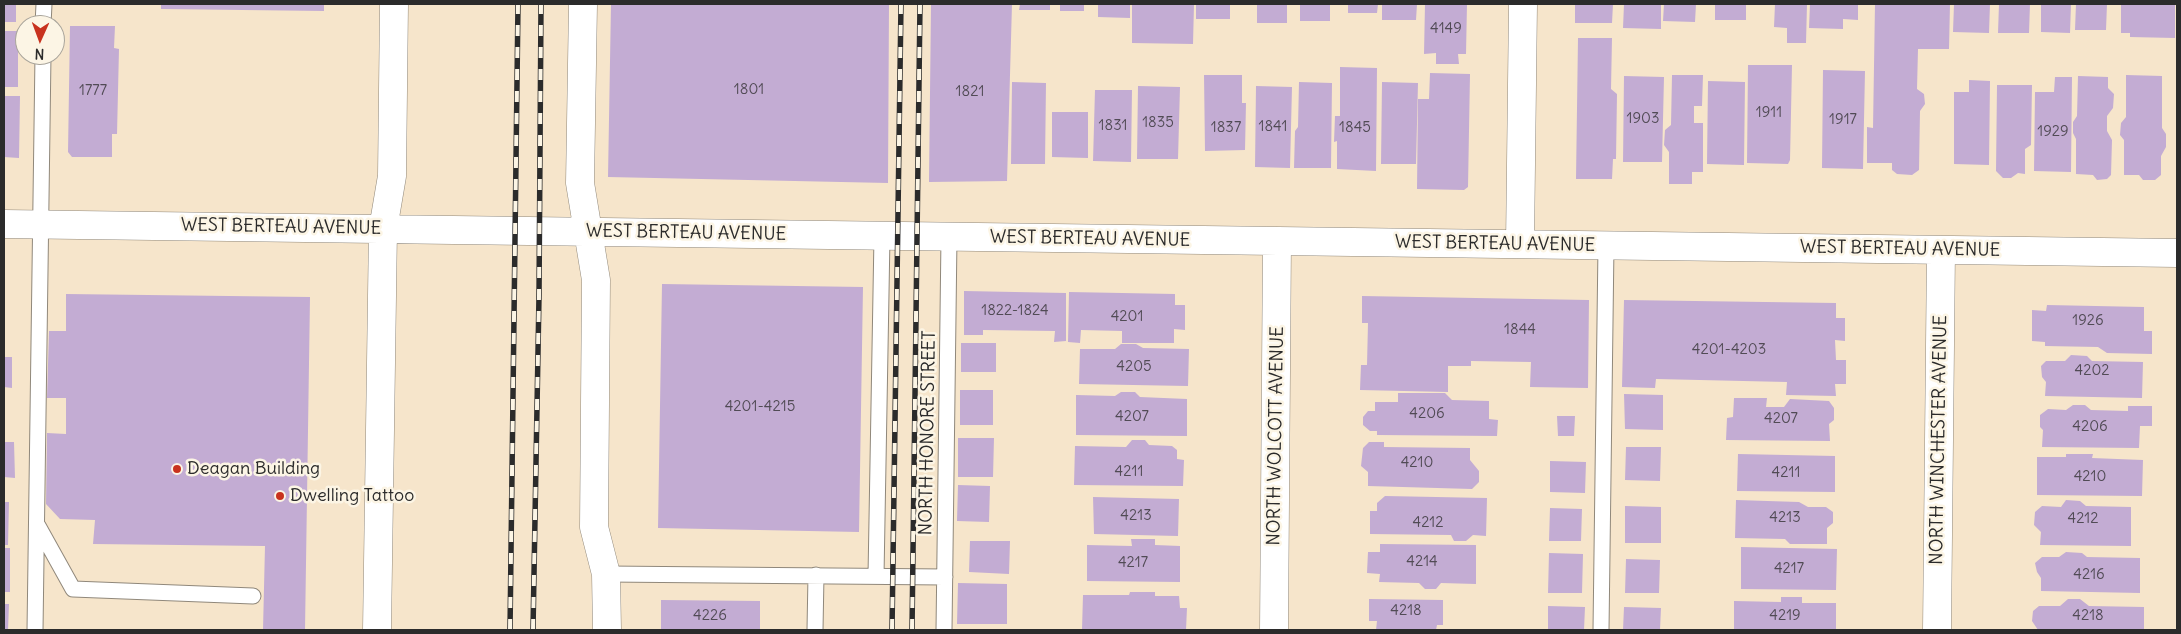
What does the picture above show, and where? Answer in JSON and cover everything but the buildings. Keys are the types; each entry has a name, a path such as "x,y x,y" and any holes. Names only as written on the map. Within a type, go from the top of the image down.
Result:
{"street":[{"path":"377,630 383,229 392,176 394,4"},
{"path":"583,4 580,183 596,280 594,527 606,574 607,630"},
{"path":"1520,244 1523,4"},
{"name":"WEST BERTEAU AVENUE","path":"4,224 2177,253"},
{"name":"NORTH WOLCOTT AVENUE","path":"1274,630 1278,241"},
{"name":"NORTH WINCHESTER AVENUE","path":"1937,630 1941,250"}],"lane":[{"path":"35,630 43,65"},
{"path":"876,576 882,236"},
{"name":"NORTH HONORE STREET","path":"944,630 949,237"},
{"path":"1600,630 1606,245"},
{"path":"37,524 73,589 254,596"},
{"path":"606,574 944,577"},
{"path":"814,630 816,575"}],"railway":[{"path":"510,630 518,4"},
{"path":"533,630 539,296 541,4"},
{"path":"892,630 901,4"},
{"path":"912,630 920,4"}],"place":[{"name":"Deagan Building","path":"177,469"},
{"name":"Dwelling Tattoo","path":"280,496"}]}
